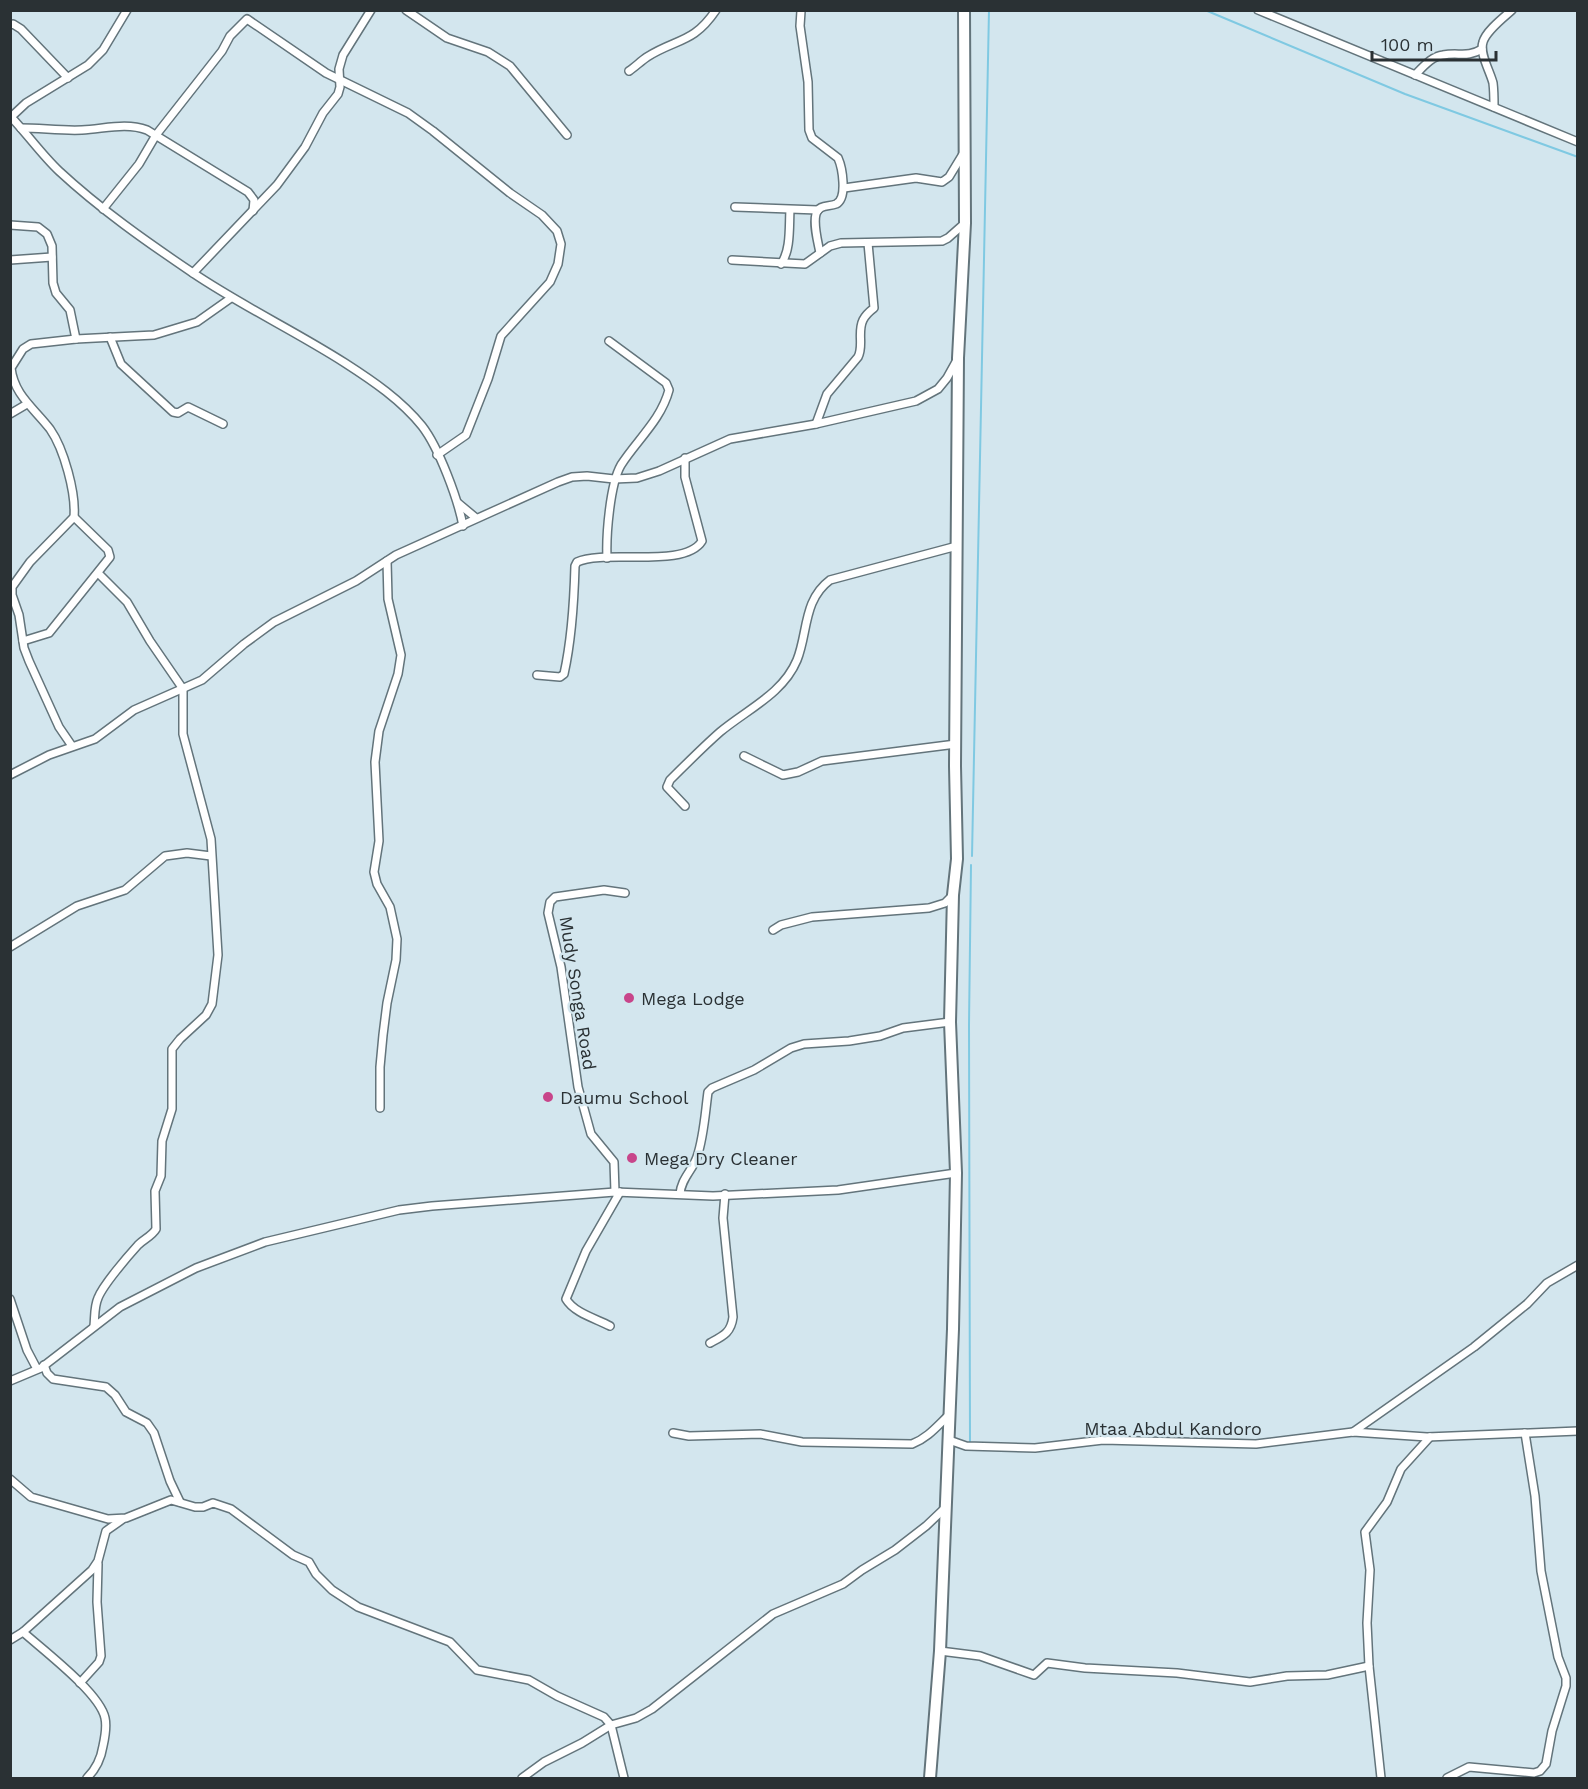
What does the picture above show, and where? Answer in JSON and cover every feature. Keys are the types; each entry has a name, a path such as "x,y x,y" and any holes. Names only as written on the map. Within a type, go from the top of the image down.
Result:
{"main road":[{"path":"930,1779 940,1651 950,1414 956,1173 950,1022 953,895 957,859 958,358 965,223 964,10"}],"street":[{"path":"127,10 103,50 88,65 27,103 11,118 58,170 103,209 231,298 315,344 375,382 401,404 423,427 458,503 464,526"},
{"path":"193,273 277,184 305,147 323,113 338,94 339,69 344,55 371,10"},
{"path":"406,10 447,38 488,52 510,66 567,135"},
{"path":"628,72 648,56 698,33 716,10"},
{"path":"1258,10 1578,142"},
{"path":"1494,107 1493,86 1482,43 1512,10"},
{"path":"801,11 800,26 808,82 809,130 812,138 838,158 844,188 840,201 824,206 815,216 820,253"},
{"path":"103,209 139,164 156,135 222,51 230,36 247,19 326,72 408,113 433,131 510,193 542,215 557,231 561,244 558,264 550,282 501,336 488,379 466,435 437,455"},
{"path":"10,25 21,28 68,78"},
{"path":"1415,75 1431,60 1442,55 1472,55 1482,49"},
{"path":"326,72 339,69"},
{"path":"21,128 82,130 138,126 248,192 254,200 253,211"},
{"path":"844,188 916,178 942,182 949,177 963,154"},
{"path":"735,207 818,210"},
{"path":"781,264 787,248 790,210"},
{"path":"732,260 805,264 830,246 841,243 942,241 965,223"},
{"path":"10,225 38,227 47,234 51,246 53,284 56,293 70,310 76,339"},
{"path":"816,424 827,394 861,351 860,337 863,320 874,308 868,243"},
{"path":"10,260 51,257"},
{"path":"23,641 49,633 98,573 110,557 110,553 74,517 73,496 60,447 51,431 15,387 11,368 18,356 31,344 154,335 197,322 231,298"},
{"path":"110,337 121,364 173,412 178,413 188,408 223,424"},
{"path":"607,558 606,545 614,479 621,465 659,414 669,390 666,383 609,341"},
{"path":"10,775 49,755 95,739 134,710 202,680 274,622 356,581 423,542 464,526 476,518 572,477 614,479 648,476 730,439 816,424 916,401 938,389 958,358"},
{"path":"10,414 27,404"},
{"path":"537,675 560,676 564,674 571,635 577,562 677,554 699,545 702,541 685,477 685,458"},
{"path":"458,503 476,518"},
{"path":"72,746 59,727 29,661 12,587 30,562 74,517"},
{"path":"685,806 667,787 670,780 722,731 759,705 790,673 798,658 806,617 824,585 830,580 957,546"},
{"path":"380,1108 383,1035 396,960 397,939 390,907 377,884 374,872 379,841 375,762 379,731 398,674 400,655 388,600 387,561"},
{"path":"94,1326 95,1308 101,1293 140,1242 153,1234 156,1229 155,1191 161,1176 162,1141 172,1109 172,1049 210,1009 218,955 209,827 183,734 183,689 127,602 98,573"},
{"path":"744,756 783,775 798,772 822,761 956,744"},
{"path":"10,947 77,906 125,890 165,856 187,853 211,856"},
{"name":"Mudy Songa Road","path":"618,1192 614,1162 591,1134 578,1087 561,968 548,913 550,902 555,897 604,890 625,893"},
{"path":"773,930 780,925 812,917 930,908 945,903 953,895"},
{"path":"680,1194 682,1180 696,1160 703,1136 708,1092 712,1088 754,1070 791,1048 804,1044 849,1041 880,1036 903,1028 950,1022"},
{"path":"10,1381 44,1365 120,1307 196,1268 265,1242 407,1209 618,1192 725,1194 838,1190 956,1173"},
{"path":"610,1326 577,1310 566,1299 586,1251 618,1192"},
{"path":"710,1342 727,1334 732,1326 733,1317 723,1218 725,1194"},
{"path":"1353,1432 1499,1328 1547,1283 1578,1265"},
{"path":"10,1299 27,1350 37,1369"},
{"path":"44,1365 47,1373 53,1379 106,1387 115,1395 126,1412 147,1423 154,1433 170,1481 180,1502"},
{"path":"674,1433 689,1436 760,1434 802,1443 912,1444 930,1434 950,1414"},
{"name":"Mtaa Abdul Kandoro","path":"949,1440 966,1446 1035,1448 1103,1440 1256,1444 1353,1432 1430,1437 1578,1431"},
{"path":"1447,1779 1469,1767 1534,1773 1540,1771 1546,1764 1552,1731 1566,1686 1541,1571 1525,1434"},
{"path":"1381,1779 1369,1666 1367,1623 1370,1570 1365,1532 1387,1502 1401,1469 1430,1437"},
{"path":"10,1479 31,1497 108,1519 126,1518"},
{"path":"80,1683 99,1662 101,1656 98,1561 106,1531 126,1518 167,1501 195,1507 219,1503 231,1509 293,1555 309,1562 316,1574 332,1590 358,1607 450,1642 477,1670 529,1680 557,1696 604,1717 611,1725 624,1779"},
{"path":"522,1779 544,1762 611,1725 636,1718 652,1709 773,1614 843,1584 895,1550 926,1526 945,1507"},
{"path":"10,1640 23,1632 92,1570 98,1561"},
{"path":"23,1632 80,1683 100,1705 105,1716 102,1753 98,1764 87,1779"},
{"path":"940,1651 980,1656 1034,1675 1047,1663 1085,1668 1177,1673 1250,1682 1287,1676 1327,1675 1369,1666"}],"waterway":[{"path":"972,856 989,10"},
{"path":"1205,10 1405,94 1578,157"},
{"path":"970,1442 971,865"}],"place":[{"name":"Mega Lodge","path":"629,998"},
{"name":"Daumu School","path":"548,1097"},
{"name":"Mega Dry Cleaner","path":"632,1158"}]}
